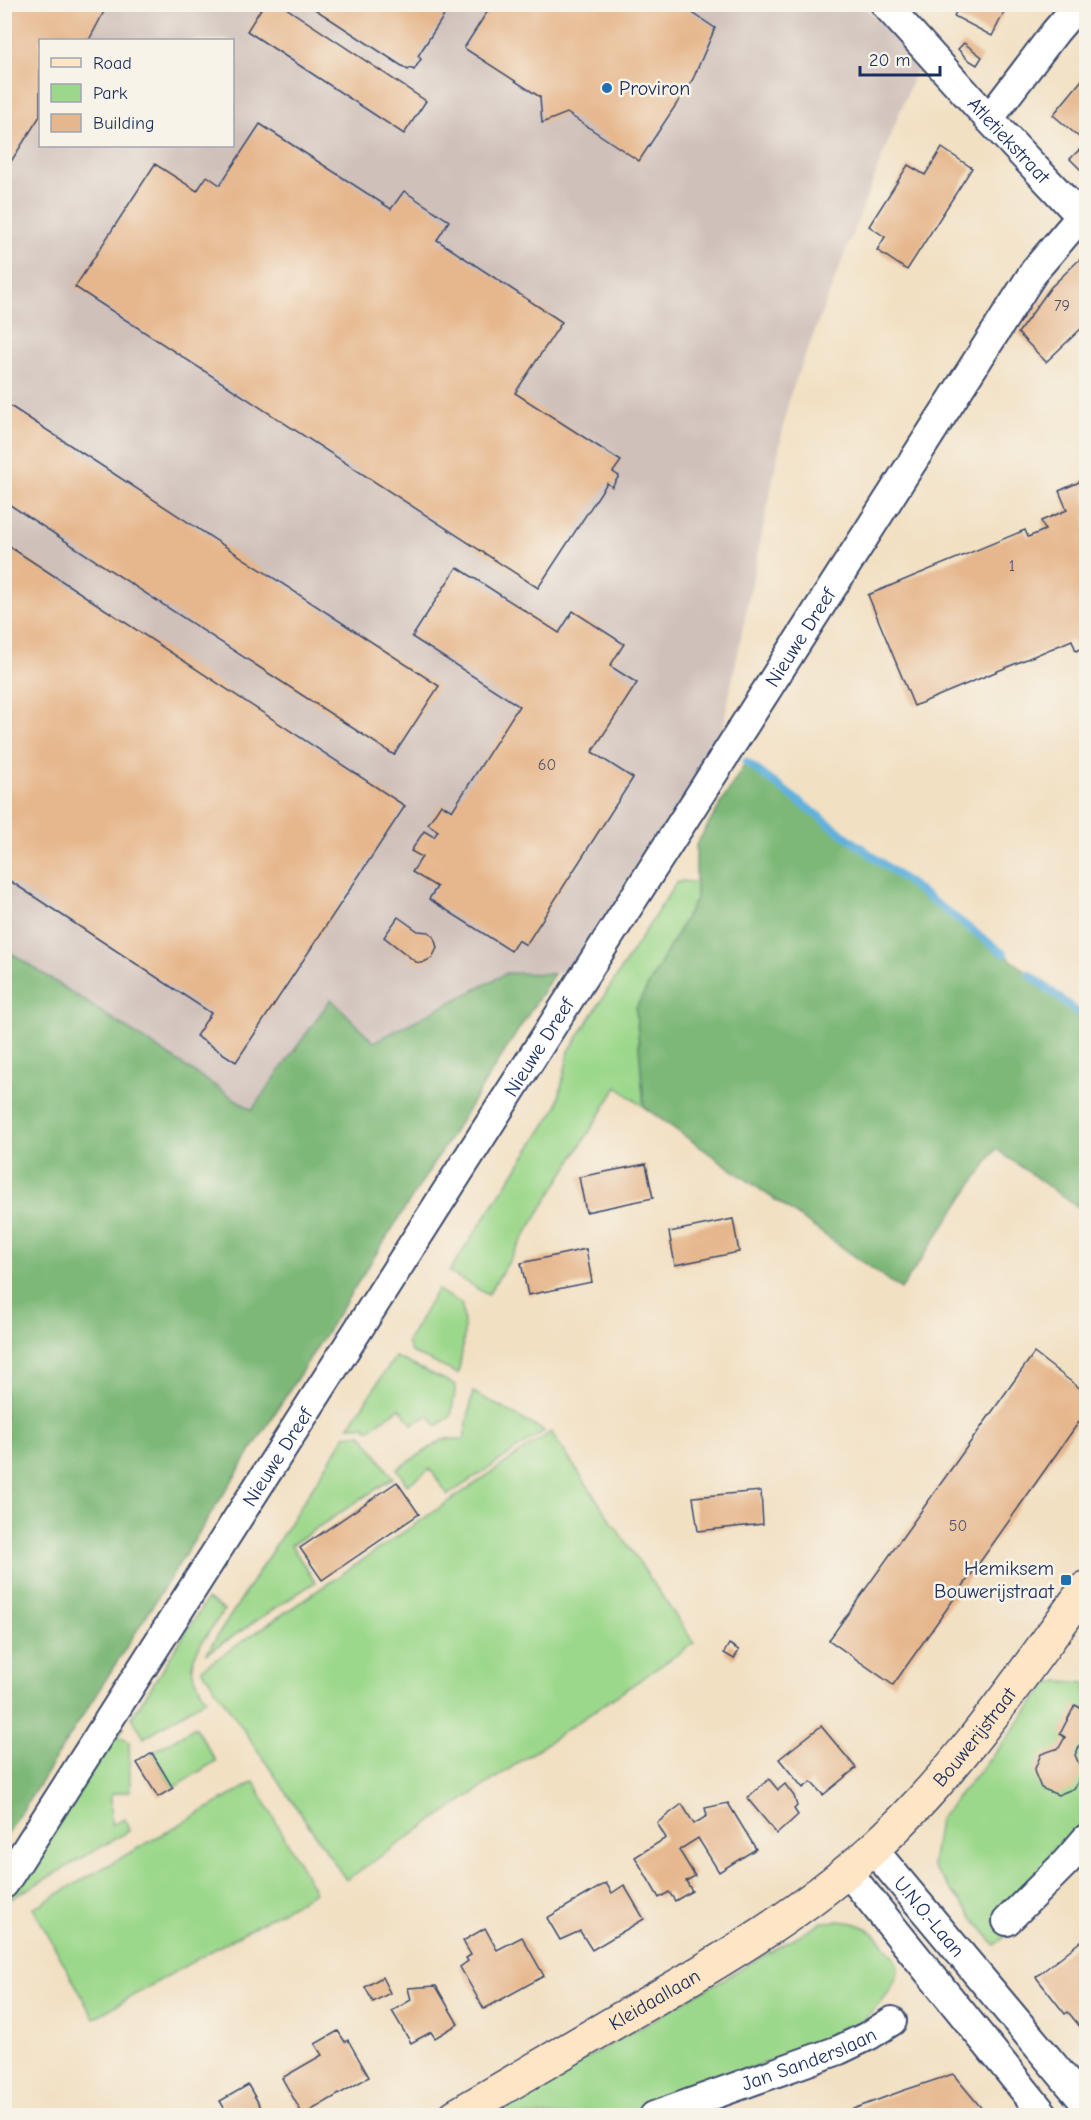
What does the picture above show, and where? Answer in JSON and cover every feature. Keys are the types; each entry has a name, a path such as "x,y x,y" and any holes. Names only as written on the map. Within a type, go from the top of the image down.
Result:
{"street":[{"name":"Atletiekstraat","path":"885,4 1084,219"},
{"path":"1055,32 1070,4"},
{"path":"989,119 1079,4"},
{"name":"Nieuwe Dreef","path":"4,1884 406,1256 666,844 1035,270 1084,219"},
{"name":"Bouwerijstraat","path":"846,1871 905,1818 950,1767 1086,1588"},
{"path":"1007,1921 1086,1839"},
{"name":"U.N.O.-Laan","path":"873,1849 1086,2104"},
{"name":"U.N.O.-Laan","path":"846,1871 1045,2115"},
{"name":"Kleidaallaan","path":"455,2115 725,1959 778,1923 846,1871"},
{"path":"957,2007 987,1983"},
{"name":"Jan Sanderslaan","path":"654,2115 839,2050 892,2021"}],"shaded area":[{"path":"4,5 862,5 920,60 790,395 714,771 589,963 554,974 507,973 374,1042 331,999 252,1111 5,949"}],"green space":[{"path":"746,762 1004,954 1086,1019 1086,1213 996,1149 901,1289 644,1107 636,1008 696,899 696,845"},
{"path":"683,881 697,883 696,899 636,1008 644,1107 617,1087 488,1295 449,1272 557,1107 569,1051 676,883"},
{"path":"5,949 252,1110 331,999 374,1042 507,973 554,974 5,1838"},
{"path":"437,1290 461,1303 464,1330 458,1374 411,1352 407,1342"},
{"path":"395,1357 456,1385 451,1416 437,1426 429,1415 412,1424 400,1408 368,1430 365,1426 349,1426"},
{"path":"473,1392 544,1431 448,1495 430,1469 407,1485 397,1469 444,1439 464,1439"},
{"path":"551,1432 694,1643 346,1880 202,1669"},
{"path":"362,1434 393,1478 291,1545 315,1582 206,1654 346,1435"},
{"path":"207,1599 224,1610 199,1647 193,1662 194,1676 206,1699 144,1738 132,1717"},
{"path":"1060,1681 1086,1683 1086,1824 1077,1838 996,1924 1006,1936 995,1945 932,1866 939,1819 1000,1747 1048,1684"},
{"path":"119,1724 124,1727 118,1736 129,1742 130,1791 111,1794 111,1825 125,1819 129,1831 7,1901"},
{"path":"195,1727 216,1761 173,1788 152,1753"},
{"path":"254,1782 315,1892 94,2018 33,1908"},
{"path":"839,1921 858,1924 874,1933 892,1955 898,1967 897,1975 887,1994 872,2013 849,2033 620,2115 487,2116 822,1922"}],"building":[{"path":"5,4 108,4 90,39 39,39 39,118 5,171"},
{"path":"264,4 280,4 426,101 404,134 247,31"},
{"path":"307,4 437,4 447,11 418,56 421,59 414,70 410,68 408,70"},
{"name":"Proviron","path":"492,4 679,4 715,28 693,79 639,161 567,113 542,123 540,97 464,48"},
{"path":"960,4 1008,4 992,36 954,16"},
{"path":"964,43 982,57 977,65 967,59 958,49"},
{"path":"1086,75 1086,143 1053,115"},
{"path":"260,124 391,209 404,191 449,221 437,240 562,322 515,393 621,461 613,472 619,476 612,487 607,483 538,588 75,287 155,164 197,191 207,176 220,185"},
{"path":"942,148 972,168 907,270 877,250 885,237 869,226 908,165 925,175"},
{"path":"1079,150 1086,157 1085,174 1070,159"},
{"path":"1080,259 1086,266 1086,324 1046,362 1018,333 1051,287"},
{"path":"4,402 439,686 394,755 4,501"},
{"path":"1086,479 1086,647 1076,651 1072,640 914,706 868,595 1025,530 1028,537 1045,530 1041,521 1067,510 1059,491"},
{"path":"4,543 405,806 236,1062 196,1036 211,1013 4,877"},
{"path":"457,567 559,633 573,611 624,644 610,666 637,683 592,752 633,778 526,945 518,940 511,951 429,899 437,887 412,872 422,857 411,851 424,831 434,837 438,831 428,824 441,804 452,811 519,706 412,637"},
{"path":"398,917 418,931 429,932 434,937 437,948 432,958 422,963 416,962 384,937"},
{"path":"646,1164 653,1198 586,1212 579,1177"},
{"path":"733,1219 739,1252 675,1265 669,1232"},
{"path":"586,1249 592,1282 528,1295 521,1263"},
{"path":"1034,1353 1086,1393 1086,1412 893,1685 829,1640"},
{"path":"397,1482 419,1514 322,1580 300,1548"},
{"path":"761,1491 763,1524 698,1531 693,1497"},
{"path":"729,1644 739,1650 734,1659 724,1653"},
{"path":"1075,1705 1086,1711 1086,1733 1075,1755 1082,1771 1075,1788 1058,1795 1041,1788 1034,1771 1041,1754 1059,1748 1065,1737 1060,1734"},
{"path":"821,1726 856,1768 823,1795 811,1782 803,1788 779,1759"},
{"path":"152,1753 173,1788 158,1797 137,1763"},
{"path":"769,1779 778,1790 785,1784 794,1796 797,1806 794,1809 798,1815 777,1834 747,1798"},
{"path":"728,1803 756,1849 719,1872 698,1838 679,1850 695,1876 686,1881 692,1891 675,1901 669,1892 659,1898 635,1857 666,1838 657,1823 682,1804 694,1824 707,1816 705,1808"},
{"path":"606,1883 612,1893 624,1885 644,1919 592,1950 580,1931 560,1940 547,1918"},
{"path":"485,1928 497,1950 522,1937 544,1976 484,2009 460,1967 468,1961 466,1958 471,1955 463,1941"},
{"path":"1086,1937 1086,2034 1068,2012 1065,2014 1036,1977"},
{"path":"382,1977 390,1993 373,2002 365,1987"},
{"path":"436,1986 458,2024 435,2038 431,2032 411,2043 392,2011 411,2000 408,1988"},
{"path":"338,2031 345,2042 348,2040 369,2077 303,2115 282,2078 322,2055 315,2044"},
{"path":"953,2074 988,2116 834,2116 902,2091"},
{"path":"248,2085 266,2116 217,2116 226,2111 220,2101"}],"waterway":[{"path":"746,762 1004,954"},
{"path":"1029,974 1086,1019"}],"place":[{"name":"Proviron","path":"607,88"},
{"name":"Hemiksem Bouwerijstraat","path":"1066,1580"}]}
